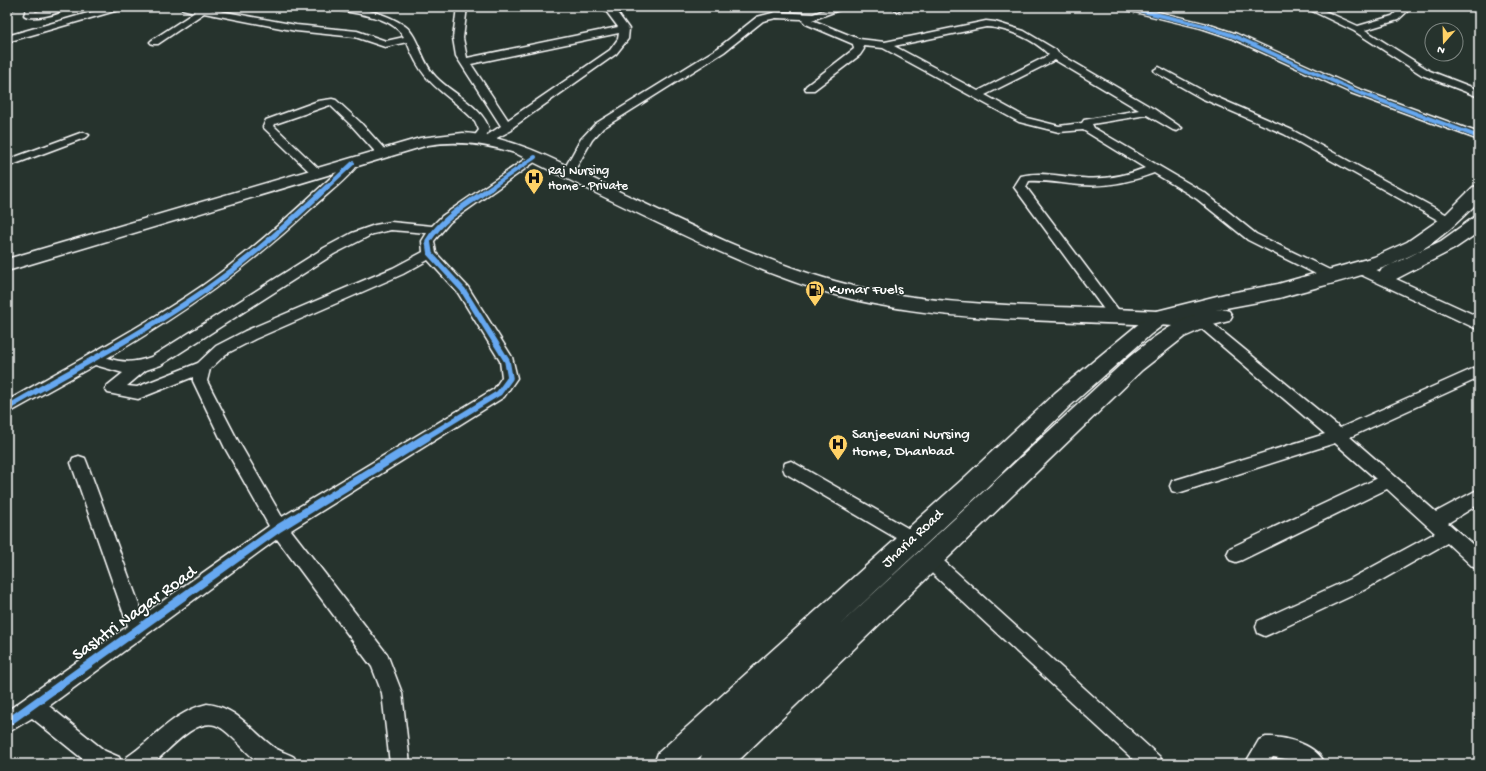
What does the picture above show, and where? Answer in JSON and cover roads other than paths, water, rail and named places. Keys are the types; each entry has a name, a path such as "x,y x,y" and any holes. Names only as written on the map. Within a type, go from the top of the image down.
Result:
{"highway":[{"path":"1160,317 1217,303 1279,291 1381,261 1414,246 1449,221 1479,191"},
{"name":"Jharia Road","path":"669,764 1114,382 1164,341 1201,321 1287,303 1380,278 1427,257 1451,243 1479,222"},
{"name":"Jharia Road","path":"713,764 1063,399 1160,317"}],"main road":[{"path":"7,265 426,140 459,136 484,139 535,157 717,245 781,271 825,285 873,297 931,306 1056,315 1160,317 1201,321"}],"street":[{"path":"7,8 12,7"},
{"path":"32,7 28,15 46,13 61,8"},
{"path":"7,39 119,7"},
{"path":"185,7 296,28 357,34 385,44 410,38"},
{"path":"336,7 390,20 404,29 410,38 414,51 428,76 446,93 478,117 484,129 484,139 508,128 612,52 623,39 624,29 608,7"},
{"path":"462,7 457,35 457,45 464,62 508,128"},
{"path":"568,173 587,139 599,126 720,50 760,19 776,15 805,18 814,17 842,7"},
{"path":"1126,7 1204,26 1234,36 1355,91 1479,137"},
{"path":"1309,7 1356,29 1426,73 1479,94"},
{"path":"1356,29 1395,18 1407,7"},
{"path":"155,42 202,11"},
{"path":"43,28 46,13"},
{"path":"805,18 809,22 857,42 885,44 986,24 998,24 1009,27 1047,48 1053,52 1054,55 1177,128"},
{"path":"464,62 624,29"},
{"path":"810,88 857,53 859,49 857,42"},
{"path":"885,44 1023,120 1034,124 1059,129 1086,126 1088,122 1096,120 1150,111"},
{"path":"978,95 1054,55"},
{"path":"1159,70 1201,94 1288,132 1449,221"},
{"path":"318,173 268,127 270,122 322,103 332,102 356,124 382,154"},
{"path":"1086,126 1090,130 1153,169 1201,196 1240,229 1252,237 1331,276"},
{"path":"7,164 83,135"},
{"path":"140,367 113,389 138,393 203,367 221,350 250,335 362,287 430,254 428,241 435,230 446,219 535,157"},
{"path":"7,408 150,325 207,289 258,251 353,163"},
{"path":"1116,316 1020,187 1025,178 1035,176 1089,182 1107,182 1123,180 1153,169"},
{"path":"93,358 121,369 140,367 156,361 358,234 386,226 410,225 435,230"},
{"name":"Sashtri Nagar Road","path":"7,723 33,706 279,528 499,393 510,378 507,361 463,290 430,254"},
{"path":"1361,268 1479,324"},
{"path":"1201,321 1338,436 1479,561"},
{"path":"203,367 200,381 231,443 279,528 380,661 392,693 400,764"},
{"path":"1178,486 1338,436 1479,372"},
{"path":"79,463 139,629"},
{"path":"791,468 920,548 1153,764"},
{"path":"1236,554 1388,481"},
{"path":"1434,522 1479,496"},
{"path":"1265,627 1358,584 1448,534"},
{"path":"33,706 98,758 112,764"},
{"path":"134,764 146,757 183,725 198,715 212,713 226,719 266,755 287,764"},
{"path":"1255,764 1266,747 1277,746 1294,751 1315,764"}],"place":[{"name":"Raj Nursing Home - Private","path":"534,195"},
{"name":"Kumar Fuels","path":"815,307"},
{"name":"Sanjeevani Nursing Home, Dhanbad","path":"838,461"}]}
